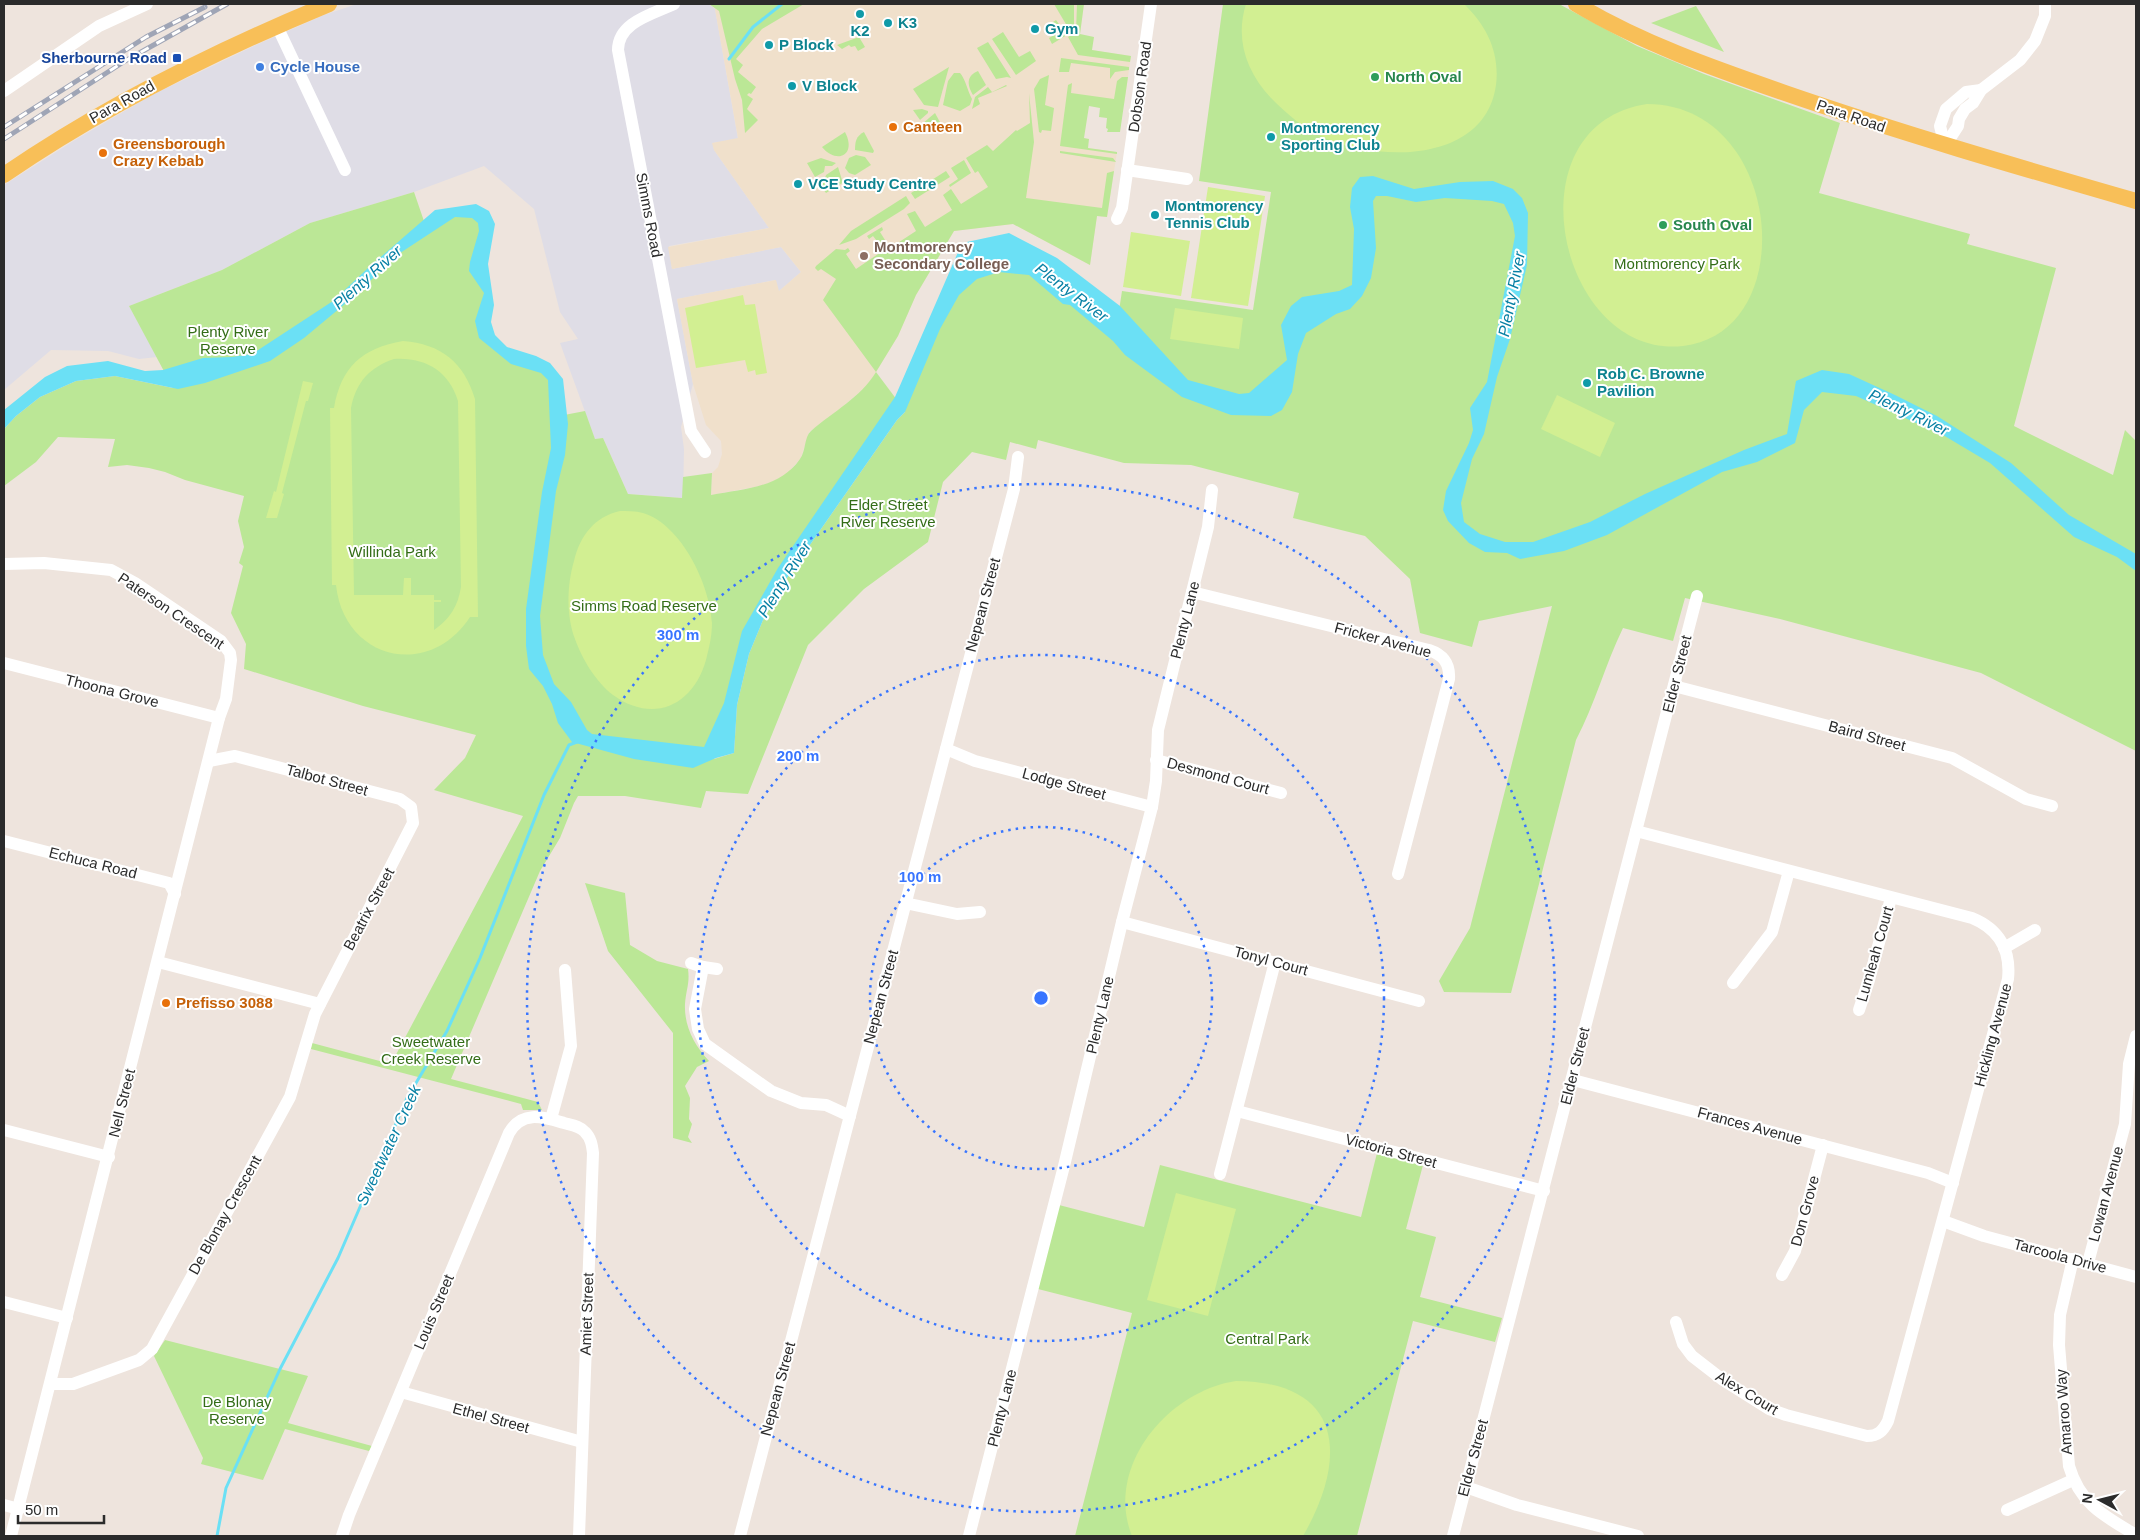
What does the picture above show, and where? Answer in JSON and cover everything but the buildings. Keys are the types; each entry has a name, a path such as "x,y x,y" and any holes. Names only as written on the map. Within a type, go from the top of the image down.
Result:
{"main road":[{"name":"Para Road","path":"4,175 122,101 277,26 329,4"},
{"name":"Para Road","path":"1576,4 1631,34 1705,64 1878,125 2136,201"}],"street":[{"path":"4,91 99,26 146,4"},
{"name":"Simms Road","path":"674,4 624,29 618,43 618,50 691,430 705,452"},
{"name":"Dobson Road","path":"1117,219 1122,208 1151,4"},
{"path":"1945,146 1940,126 1946,109 1966,92 1981,90 2020,60 2030,48 2045,16 2045,4"},
{"path":"277,26 346,170"},
{"path":"1127,170 1188,179"},
{"name":"Nepean Street","path":"740,1536 1014,489 1018,457"},
{"name":"Plenty Lane","path":"969,1536 1064,1166 1122,922 1152,807 1156,780 1158,730 1208,527 1212,490"},
{"name":"Paterson Crescent","path":"4,564 54,564 111,570 120,574 221,641 230,653 231,670"},
{"name":"Fricker Avenue","path":"1192,592 1429,650 1445,659 1448,664 1449,679 1398,874"},
{"name":"Elder Street","path":"1453,1536 1697,596"},
{"name":"Thoona Grove","path":"4,663 220,718"},
{"name":"Nell Street","path":"11,1536 226,699 231,670"},
{"name":"Baird Street","path":"1674,686 1952,758 2026,799 2052,806"},
{"name":"Talbot Street","path":"214,740 235,756 400,800 406,802 413,812"},
{"name":"Lodge Street","path":"944,753 1152,807"},
{"name":"Talbot Street","path":"209,761 235,756"},
{"name":"Desmond Court","path":"1156,760 1281,793"},
{"name":"Beatrix Street","path":"320,1004 410,830 413,823 413,812"},
{"name":"Hickling Avenue","path":"1636,831 1972,918 1984,923 1993,930 2004,948 2009,967 2008,979 1888,1422 1879,1434 1873,1436"},
{"name":"Echuca Road","path":"4,841 169,883 175,894"},
{"path":"1733,984 1772,932 1789,870"},
{"name":"Lumleah Court","path":"1858,1010 1869,980 1891,898"},
{"path":"905,903 957,914 980,912"},
{"name":"Tonyl Court","path":"1122,922 1419,1001"},
{"path":"2004,948 2035,930"},
{"path":"158,962 320,1004"},
{"path":"1220,1174 1276,962"},
{"path":"717,969 697,965 695,1009 698,1029 705,1044 771,1091 801,1103 826,1105 850,1116"},
{"path":"551,1119 571,1046 565,970"},
{"name":"De Blonay Crescent","path":"52,1379 79,1381 139,1360 152,1349 290,1097 311,1025 320,1004"},
{"name":"Lowan Avenue","path":"2088,1263 2125,1124 2129,1064 2136,1036"},
{"name":"Frances Avenue","path":"1572,1080 1954,1179"},
{"name":"Victoria Street","path":"1237,1111 1544,1191"},
{"name":"Louis Street","path":"342,1536 400,1392 509,1133 513,1126 527,1117 551,1119"},
{"name":"Amiet Street","path":"551,1119 583,1129 590,1139 593,1153 579,1536"},
{"path":"4,1130 109,1156"},
{"name":"Don Grove","path":"1782,1275 1795,1251 1823,1145"},
{"name":"Tarcoola Drive","path":"1941,1226 2136,1276"},
{"name":"Amaroo Way","path":"2073,1260 2060,1315 2059,1345 2066,1448 2073,1480 2081,1494 2100,1514 2136,1535"},
{"path":"4,1302 67,1318"},
{"name":"Alex Court","path":"1676,1322 1684,1344 1692,1356 1723,1380 1769,1408 1823,1425 1873,1436"},
{"name":"Ethel Street","path":"400,1392 582,1442"},
{"path":"2007,1510 2073,1480"},
{"path":"1464,1491 1638,1536"},
{"path":"4,1505 19,1509"}],"shaded area":[{"path":"357,4 709,4 715,9 738,139 713,143 714,150 769,228 669,246 672,269 781,247 801,272 778,292 775,280 677,299 693,384 681,427 684,449 683,498 628,494 603,438 595,439 560,343 578,339 560,312 534,209 484,166 414,192 310,223 222,270 129,306 157,357 139,359 108,351 51,350 4,390 4,185 75,140 154,94 256,45 324,15"},
{"name":"Montmorency Secondary College","path":"714,4 1084,4 1078,48 1131,56 1124,104 1071,96 1064,145 1117,152 1107,217 1097,216 1090,265 1013,224 954,231 916,295 898,336 868,385 809,432 801,458 783,478 760,486 711,495 712,473 718,467 722,454 721,441 706,425 693,384 677,299 776,280 779,291 801,272 781,247 672,269 668,247 769,228 714,150 712,143 738,138"}],"green space":[{"path":"709,4 804,4 762,29 736,59 743,65 738,72 756,87 751,94 747,95 753,99 747,109 758,120 745,133 742,100 735,79 719,11"},
{"path":"1054,4 1074,4 1074,25 1070,31"},
{"path":"1077,4 1084,4 1080,34 1094,37 1092,50 1131,56 1130,62 1078,55 1068,37 1076,32"},
{"path":"1223,4 1559,4 1637,46 1704,74 1840,123 1819,193 1970,234 1967,244 2056,268 2014,426 2113,475 2125,430 2136,441 2136,751 1981,673 1780,619 1685,598 1673,641 1623,628 1589,713 1576,740 1511,993 1444,992 1439,981 1470,928 1552,606 1479,621 1472,647 1420,633 1410,579 1365,536 1293,518 1299,493 1191,465 1124,463 1038,440 1036,449 1010,442 1006,460 972,452 943,482 928,542 864,589 808,645 748,794 706,791 701,808 625,796 578,796 560,838 540,871 451,1079 538,1102 542,1110 523,1110 521,1104 311,1049 312,1043 391,1064 523,816 434,790 465,758 476,735 363,706 244,669 246,644 231,613 243,566 239,563 244,547 238,521 244,496 149,468 127,465 108,467 115,439 58,437 36,462 4,486 4,429 16,416 40,397 76,381 115,376 173,388 129,306 222,270 310,223 414,192 426,227 456,212 483,218 491,341 547,368 559,416 585,411 595,439 603,438 628,494 682,498 683,477 712,473 711,495 748,489 771,482 792,469 800,459 807,437 811,431 854,397 876,372 900,404 948,298 1011,255 1117,324 1122,291 1253,310 1271,192 1199,181","holes":["900,405 905,412 897,420 782,585 763,620 749,654 737,705 734,753 714,759 708,753 767,598"]},
{"name":"North Oval","path":"1246,4 1464,4 1479,21 1494,51 1497,73 1496,85 1488,111 1472,130 1452,142 1427,150 1373,151 1348,146 1325,138 1303,126 1290,115 1271,98 1255,77 1249,66 1242,42 1243,17"},
{"path":"1696,6 1724,52 1651,23"},
{"path":"1056,20 1067,35 1052,44 1049,38 1056,34 1050,24"},
{"path":"1003,32 1019,57 1030,51 1036,61 1016,75 992,39"},
{"path":"859,37 865,47 858,51 855,46 851,47 849,45 842,49 837,45"},
{"path":"988,42 1011,78 996,79 977,48"},
{"path":"1061,58 1129,67 1129,70 1115,72 1110,79 1110,68 1071,63 1069,72 1059,72"},
{"path":"949,67 938,107 924,105 913,89"},
{"path":"978,71 986,85 973,95 969,81 971,75"},
{"path":"954,73 962,75 972,99 970,105 960,111 943,105 948,81"},
{"path":"1049,75 1045,105 1054,108 1051,131 1042,130 1041,133 1039,132 1034,89 1040,79"},
{"path":"1122,77 1128,77 1120,132 1107,132 1107,118 1099,117 1100,108 1089,106 1084,138 1089,139 1088,148 1117,152 1117,154 1060,146 1068,85 1072,83 1071,93 1114,99 1117,81"},
{"path":"1007,86 978,98 980,104 972,109 975,97 988,87 992,92"},
{"path":"1029,93 1034,142 1026,198 1102,208 1107,173 1114,171 1107,217 1097,216 1090,265 1013,224 954,231 916,295 898,336 876,372 823,300 836,279 821,269 818,271 815,268 816,266 836,249 845,250 848,248 850,251 846,254 856,269 884,250 873,236 869,239 867,236 882,227 883,230 880,232 890,248 916,231 907,214 915,211 925,227 952,210 943,195 951,189 961,204 988,187 978,171 975,173 966,158 987,145 993,151 1016,130 1030,123"},
{"name":"South Oval","path":"1647,104 1693,114 1727,140 1750,177 1761,220 1760,263 1747,302 1721,332 1683,346 1640,340 1605,317 1580,281 1566,238 1564,193 1576,153 1603,121"},
{"path":"922,109 928,111 928,113 920,120 913,110"},
{"path":"935,113 941,124 927,132 922,124"},
{"path":"845,132 849,147 844,155 834,155 822,147"},
{"path":"864,132 874,151 873,153 855,150 856,140"},
{"path":"1060,151 1113,158 1116,162 1060,153"},
{"path":"856,155 865,157 871,165 855,175 849,173 845,168 849,158"},
{"path":"821,158 836,163 832,166 825,166 824,172 815,177 807,163"},
{"path":"964,160 971,173 950,187 949,185 958,179 951,168"},
{"path":"838,167 844,182 826,193 818,182 824,181 826,175"},
{"path":"946,171 950,177 915,199 911,193"},
{"path":"1208,187 1265,196 1248,306 1191,298"},
{"path":"906,196 910,203 904,209 856,239 839,245 851,231"},
{"path":"1131,232 1190,241 1181,296 1123,287"},
{"path":"743,295 745,305 755,304 767,373 756,375 755,370 748,372 745,360 696,368 685,308"},
{"path":"1175,308 1243,318 1239,349 1170,339"},
{"path":"403,341 429,346 440,351 457,365 470,386 475,399 478,617 470,617 453,637 433,649 412,654 391,653 371,645 355,630 342,610 336,585 332,585 330,408 334,408 342,381 356,362 365,354 389,344","holes":["394,359 416,360 426,364 442,374 449,382 458,401 461,587 458,600 452,612 434,630 434,602 441,602 441,600 434,600 434,595 411,595 411,578 404,578 403,595 354,595 351,408 360,383 371,371 385,362"]},
{"path":"303,381 313,383 308,401 306,401 282,493 284,494 277,518 266,518 274,491 276,492"},
{"path":"1557,395 1615,423 1600,457 1541,429"},
{"name":"Simms Road Reserve","path":"620,511 643,513 657,520 670,530 691,558 700,575 710,608 711,637 700,676 692,689 681,699 670,706 657,709 628,704 607,690 590,670 575,639 570,620 568,600 570,580 580,543 596,523"},
{"path":"585,883 625,893 630,945 657,961 688,969 685,1004 686,1020 691,1035 709,1061 697,1067 685,1086 690,1098 689,1119 692,1124 688,1137 692,1143 673,1138 673,1033 608,951"},
{"name":"Central Park","path":"1377,1153 1423,1165 1406,1229 1436,1237 1420,1297 1502,1318 1495,1342 1413,1321 1357,1536 1075,1536 1132,1313 1038,1289 1059,1205 1144,1227 1160,1165 1361,1217"},
{"path":"1176,1193 1236,1209 1208,1316 1147,1300"},
{"name":"De Blonay Reserve","path":"165,1340 308,1376 288,1423 372,1446 369,1451 285,1429 263,1480 201,1464 203,1458 154,1356"},
{"path":"1236,1381 1272,1385 1298,1395 1317,1410 1327,1430 1330,1453 1327,1479 1317,1507 1303,1536 1132,1536 1126,1510 1127,1484 1135,1459 1148,1436 1166,1416 1187,1400 1211,1388"}],"water":[{"name":"Plenty River","path":"1373,176 1414,189 1460,182 1493,181 1513,189 1522,198 1528,213 1527,265 1510,339 1497,377 1484,434 1472,459 1461,503 1464,522 1480,534 1505,542 1533,542 1590,522 1645,494 1744,450 1787,434 1796,381 1822,370 1849,374 1895,395 1937,416 2011,463 2069,515 2136,554 2136,571 2117,557 2074,537 1990,463 1943,435 1856,396 1822,392 1804,410 1795,443 1757,462 1722,472 1607,535 1564,551 1520,559 1507,553 1485,552 1469,543 1448,521 1443,510 1446,491 1469,443 1473,430 1470,408 1487,382 1515,236 1513,223 1504,204 1492,201 1445,198 1416,202 1387,196 1376,196 1373,201 1376,248 1371,278 1362,296 1350,309 1336,314 1306,333 1298,354 1292,392 1282,410 1271,416 1231,415 1182,397 1125,355 1113,341 1070,305 1063,304 1029,275 999,272 977,279 959,295 940,329 905,412 897,420 782,585 763,620 749,654 737,705 734,753 693,768 634,759 572,742 558,723 552,704 543,686 529,669 526,646 526,609 542,492 551,448 548,380 541,373 511,364 479,338 475,321 484,293 469,271 479,231 478,223 472,218 455,217 394,257 358,293 304,338 270,361 205,383 178,389 115,376 76,381 40,397 16,416 4,429 4,410 45,377 67,366 108,361 145,371 163,370 203,358 252,354 333,301 435,210 476,204 489,211 495,224 488,264 494,305 491,322 495,335 507,347 536,356 550,363 563,379 568,424 565,455 556,491 540,616 543,655 554,684 571,702 587,730 592,734 704,747 724,703 742,631 778,568 895,397 962,243 1009,233 1057,258 1120,306 1188,380 1239,394 1249,393 1287,360 1281,325 1291,306 1302,297 1339,291 1352,285 1354,229 1350,207 1352,188 1360,177"}],"waterway":[{"path":"729,59 753,27 782,4"},
{"name":"Sweetwater Creek","path":"217,1536 226,1488 280,1369 338,1258 407,1098 447,1031 480,958 544,795 569,745 577,742"}],"railway":[{"path":"4,139 125,61 227,4"},
{"path":"4,127 146,37 205,7"}],"place":[{"name":"K2","path":"860,14"},
{"name":"K3","path":"888,23"},
{"name":"Gym","path":"1035,29"},
{"name":"P Block","path":"769,45"},
{"name":"Sherbourne Road","path":"177,58"},
{"name":"Cycle House","path":"260,67"},
{"name":"North Oval","path":"1375,77"},
{"name":"V Block","path":"792,86"},
{"name":"Canteen","path":"893,127"},
{"name":"Montmorency Sporting Club","path":"1271,137"},
{"name":"Greensborough Crazy Kebab","path":"103,153"},
{"name":"VCE Study Centre","path":"798,184"},
{"name":"Montmorency Tennis Club","path":"1155,215"},
{"name":"South Oval","path":"1663,225"},
{"name":"Montmorency Secondary College","path":"864,256"},
{"name":"Rob C. Browne Pavilion","path":"1587,383"},
{"name":"Prefisso 3088","path":"166,1003"}],"park label":[{"name":"Montmorency Park","path":"1677,264"},
{"name":"Plenty River Reserve","path":"228,340"},
{"name":"Elder Street River Reserve","path":"888,514"},
{"name":"Willinda Park","path":"392,552"},
{"name":"Sweetwater Creek Reserve","path":"431,1050"}]}
